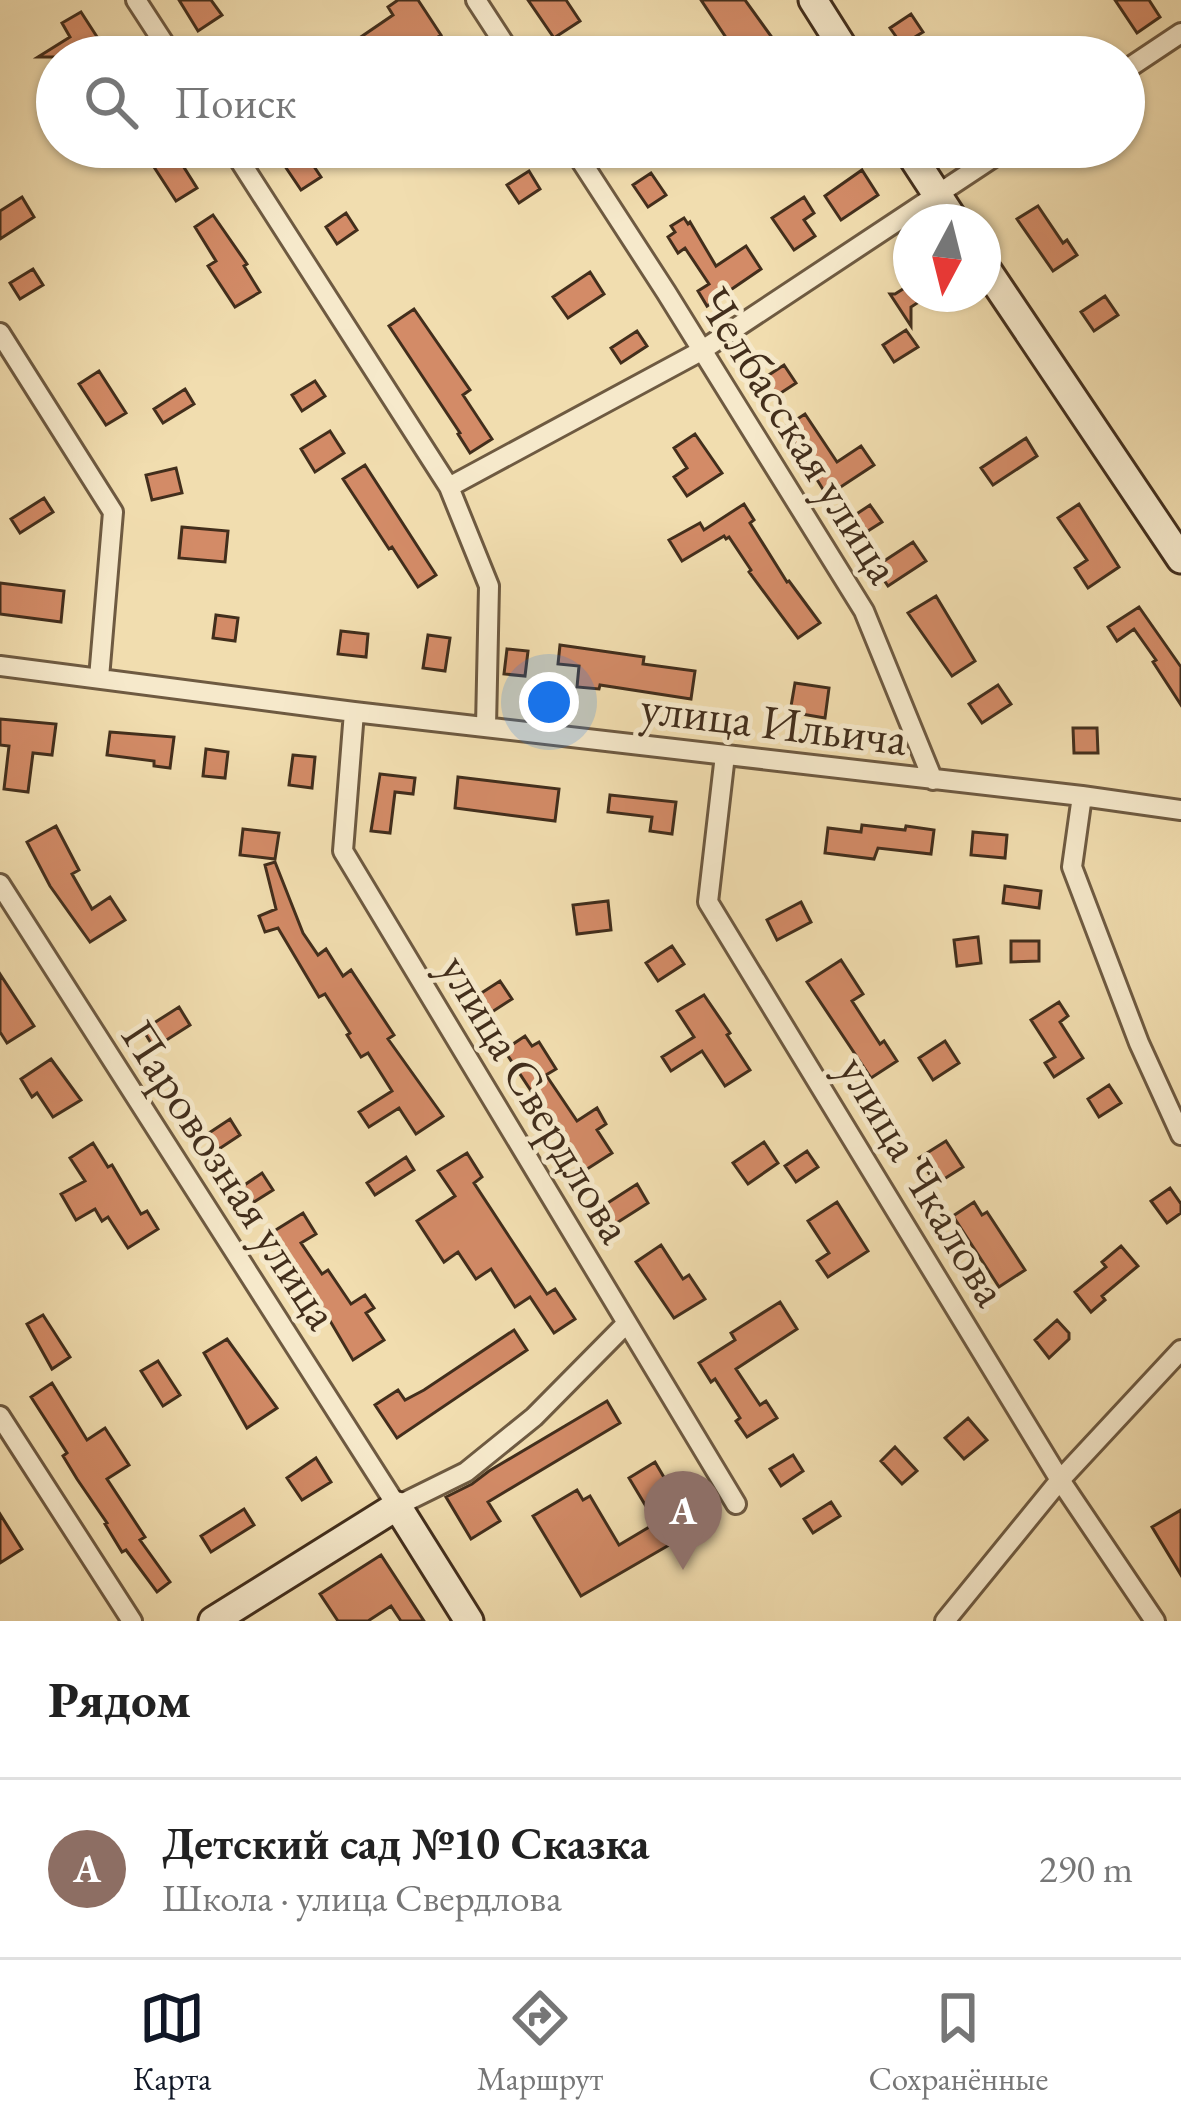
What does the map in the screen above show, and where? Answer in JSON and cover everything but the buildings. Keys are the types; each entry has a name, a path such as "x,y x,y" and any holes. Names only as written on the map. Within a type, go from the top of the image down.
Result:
{"main road":[{"path":"813,0 836,36"},
{"path":"919,168 942,204"},
{"path":"1001,291 1181,559"},
{"path":"213,1621 397,1506 469,1621"}],"street":[{"path":"136,0 159,36"},
{"path":"476,0 499,36"},
{"path":"1145,57 1181,33"},
{"path":"244,168 449,487 490,586 486,726"},
{"name":"Челбасская улица","path":"585,168 864,611 933,780"},
{"path":"449,487 701,351 977,168"},
{"path":"0,333 112,512 99,677"},
{"name":"улица Ильича","path":"0,666 1181,810"},
{"name":"улица Свердлова","path":"355,712 343,851 736,1504"},
{"name":"улица Чкалова","path":"724,755 709,902 1060,1480 1155,1621"},
{"path":"1082,796 1072,867 1139,1043 1181,1135"},
{"name":"Паровозная улица","path":"0,884 397,1506"},
{"path":"397,1506 466,1472 534,1418 627,1323"},
{"path":"945,1621 1060,1480 1181,1350"},
{"path":"0,1416 132,1621"}],"place":[{"name":"Детский сад №10 Сказка","path":"683,1570"}]}
